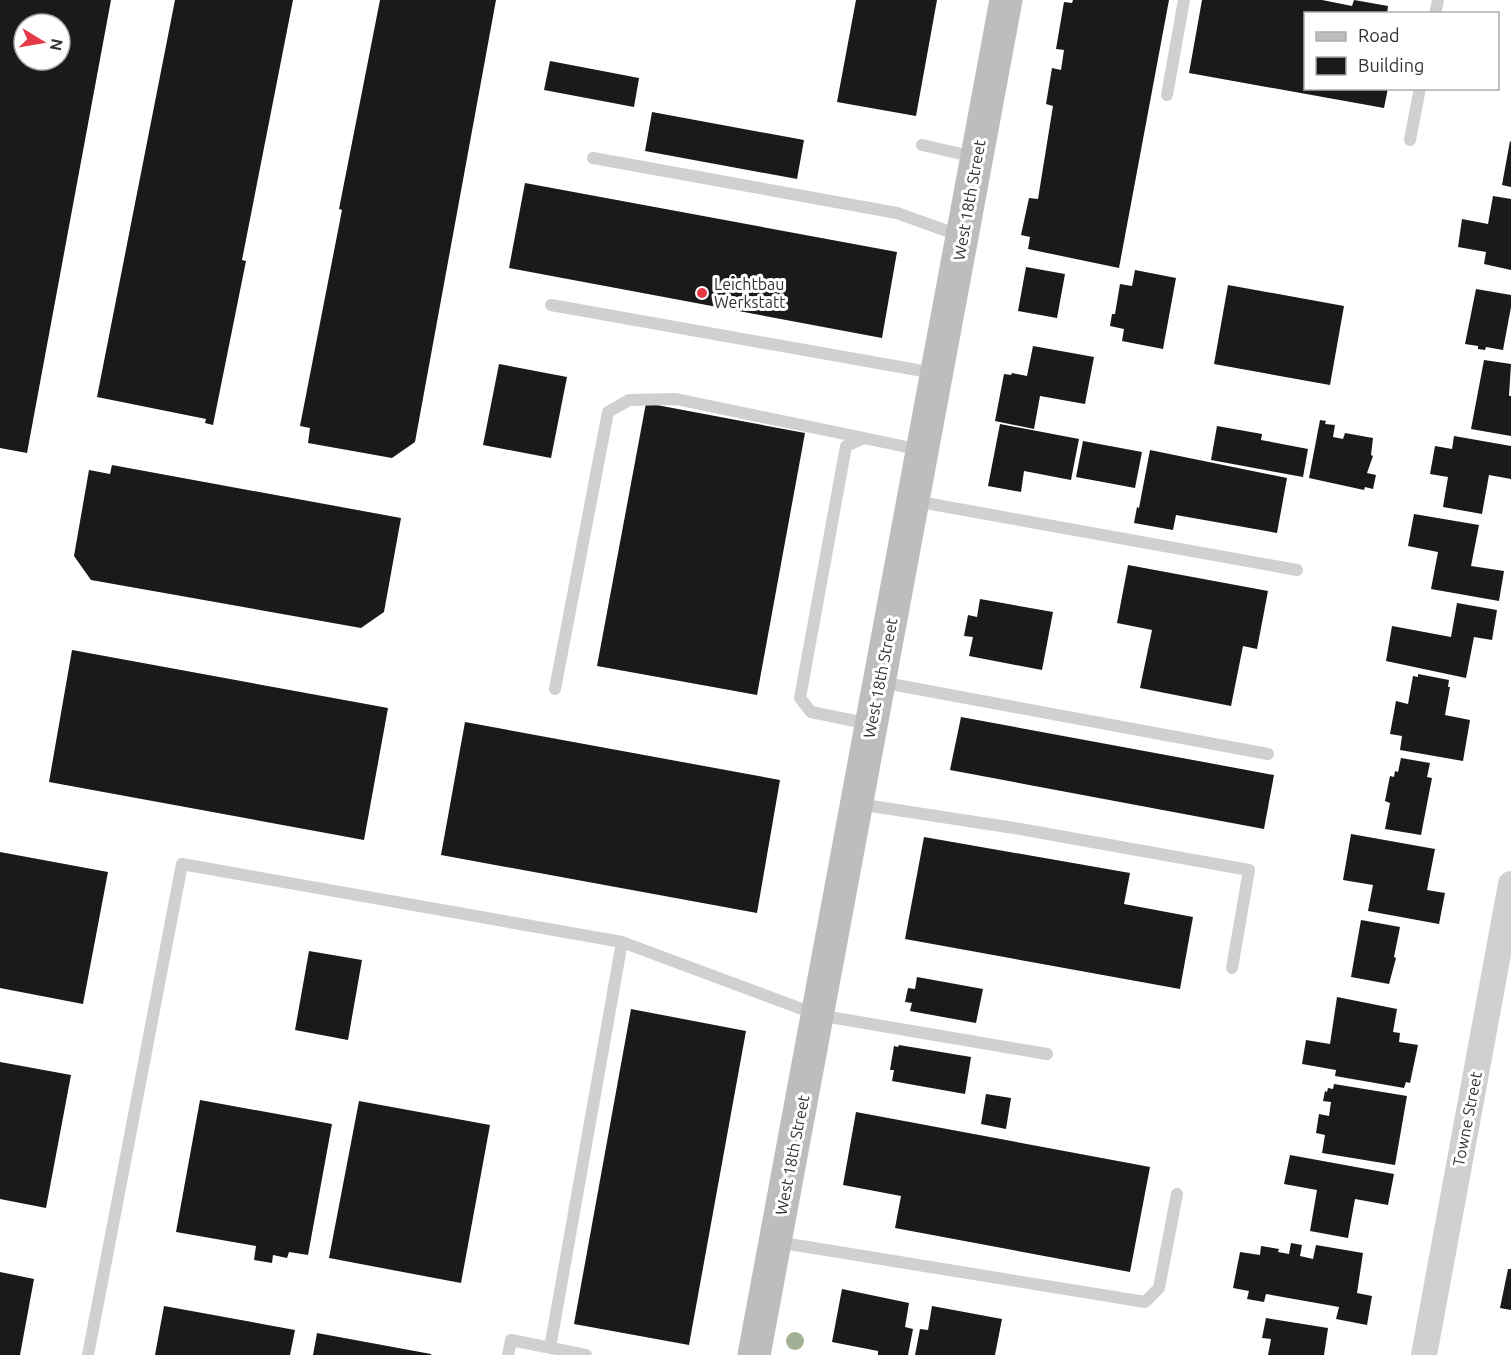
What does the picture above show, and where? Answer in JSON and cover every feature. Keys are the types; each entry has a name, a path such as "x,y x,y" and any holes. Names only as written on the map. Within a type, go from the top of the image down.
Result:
{"street":[{"name":"West 18th Street","path":"754,1355 1006,0"},
{"name":"Towne Street","path":"1424,1355 1511,884"}],"lane":[{"path":"1167,95 1184,0"},
{"path":"1410,140 1420,90"},
{"path":"921,145 976,158"},
{"path":"593,158 897,213 962,237"},
{"path":"551,305 936,373"},
{"path":"555,689 608,412 629,400 676,399 922,451"},
{"path":"864,438 846,446 800,698 811,712 872,724"},
{"path":"913,501 1297,570"},
{"path":"879,682 1268,754"},
{"path":"856,804 1249,870 1232,968"},
{"path":"88,1355 182,864 622,942 818,1015 1047,1053"},
{"path":"550,1348 622,942"},
{"path":"775,1241 1146,1302 1159,1288 1177,1194"},
{"path":"508,1355 511,1340 586,1355"}],"building":[{"path":"0,0 111,0 27,453 0,448"},
{"path":"175,0 293,0 242,260 246,261 213,425 205,423 206,419 97,397"},
{"path":"380,0 496,0 415,442 392,458 308,443 310,428 300,426"},
{"path":"856,0 937,0 916,116 837,102"},
{"path":"1073,0 1169,0 1119,268 1028,249 1030,237 1021,235 1029,198 1038,199 1053,106 1046,104 1052,68 1061,70 1064,50 1056,49 1064,2 1072,3"},
{"path":"1202,0 1322,0 1352,6 1354,0 1388,6 1387,12 1304,12 1304,90 1388,90 1384,108 1189,73"},
{"path":"550,61 639,78 634,107 544,90"},
{"path":"652,112 804,140 797,179 645,151"},
{"path":"1511,142 1511,187 1502,185"},
{"path":"525,183 897,252 882,338 509,268"},
{"path":"1493,196 1511,199 1511,270 1484,264 1486,252 1458,247 1462,219 1488,224"},
{"path":"1026,267 1065,274 1057,318 1018,311"},
{"path":"1135,270 1176,278 1163,349 1122,341 1124,329 1110,326 1112,314 1115,314 1120,284 1132,286"},
{"path":"1228,285 1344,306 1330,385 1214,364"},
{"path":"1476,289 1511,295 1503,350 1486,347 1485,350 1478,349 1478,346 1465,344"},
{"path":"1033,346 1094,357 1085,404 1040,396 1034,429 995,421 1004,374 1027,376"},
{"path":"1484,360 1511,364 1509,396 1511,396 1511,436 1471,429"},
{"path":"499,364 567,377 551,458 483,445"},
{"path":"646,403 805,433 757,695 597,666"},
{"path":"1320,420 1326,421 1325,424 1335,425 1333,437 1343,439 1345,433 1373,438 1371,455 1373,456 1367,473 1376,475 1373,489 1365,487 1364,490 1309,478"},
{"path":"1000,424 1079,439 1071,480 1024,471 1021,492 988,486"},
{"path":"1217,426 1262,434 1261,440 1308,449 1303,477 1211,460"},
{"path":"1454,436 1511,446 1511,479 1489,475 1482,514 1443,507 1448,477 1430,474 1435,446 1452,449"},
{"path":"1083,441 1142,452 1135,488 1076,477"},
{"path":"1150,450 1287,478 1277,533 1176,515 1173,530 1134,523"},
{"path":"112,465 401,518 384,612 361,628 91,580 74,556 89,470 110,474"},
{"path":"1414,514 1479,525 1471,566 1504,571 1499,601 1431,589 1438,552 1408,546"},
{"path":"1128,565 1268,591 1257,649 1243,646 1231,706 1140,688 1152,630 1117,623"},
{"path":"980,599 1053,612 1042,670 969,656 973,637 964,636 968,615 977,617"},
{"path":"1457,603 1497,610 1492,640 1474,637 1466,678 1386,661 1392,626 1451,637"},
{"path":"72,650 388,708 364,840 49,782"},
{"path":"1418,674 1449,680 1445,715 1470,720 1463,761 1400,750 1402,736 1390,734 1396,701 1408,704 1413,676 1418,677"},
{"path":"961,717 1274,775 1264,829 950,770"},
{"path":"465,722 780,780 757,913 441,855"},
{"path":"1401,758 1430,763 1427,777 1432,778 1421,835 1385,829 1390,803 1385,801 1390,776 1394,777 1395,771 1398,772"},
{"path":"1351,834 1435,849 1427,890 1445,893 1439,924 1368,911 1373,885 1343,880"},
{"path":"924,837 1130,873 1124,904 1193,917 1180,989 905,939"},
{"path":"0,852 108,872 83,1004 0,988"},
{"path":"1361,920 1400,927 1394,957 1396,958 1389,984 1351,977"},
{"path":"309,951 362,960 348,1040 295,1030"},
{"path":"917,977 983,989 976,1023 910,1011 912,1003 905,1002 908,988 915,989"},
{"path":"1337,997 1397,1009 1393,1032 1400,1033 1399,1042 1418,1045 1410,1083 1406,1082 1404,1088 1335,1076 1336,1070 1302,1064 1306,1040 1330,1044"},
{"path":"631,1009 746,1031 689,1345 574,1324"},
{"path":"894,1046 971,1057 965,1094 892,1081 894,1070 890,1070"},
{"path":"0,1062 71,1075 46,1208 0,1199"},
{"path":"1334,1084 1407,1096 1395,1165 1322,1153 1325,1135 1316,1133 1319,1114 1329,1116 1331,1102 1323,1101 1325,1091 1327,1092 1328,1088 1333,1089"},
{"path":"986,1094 1011,1098 1006,1129 981,1124"},
{"path":"200,1100 332,1124 308,1255 289,1252 287,1258 273,1255 272,1263 254,1260 256,1246 176,1232"},
{"path":"359,1101 490,1125 461,1283 329,1258"},
{"path":"856,1112 1150,1167 1130,1272 895,1228 901,1196 843,1185"},
{"path":"1290,1155 1394,1174 1388,1205 1355,1199 1348,1238 1310,1231 1317,1190 1284,1184"},
{"path":"1291,1243 1302,1245 1300,1256 1313,1259 1316,1245 1363,1253 1357,1293 1372,1296 1367,1325 1336,1319 1339,1307 1266,1294 1264,1302 1247,1299 1249,1291 1233,1288 1240,1252 1260,1255 1261,1246 1279,1249 1278,1252 1289,1254"},
{"path":"1508,1269 1511,1269 1511,1310 1500,1308"},
{"path":"0,1272 34,1279 20,1355 0,1355"},
{"path":"842,1289 909,1303 905,1327 913,1329 908,1355 878,1355 878,1351 832,1342"},
{"path":"164,1306 295,1330 290,1355 155,1355"},
{"path":"932,1306 1002,1319 995,1355 915,1355 920,1329 928,1330"},
{"path":"1266,1318 1328,1328 1324,1355 1268,1355 1271,1339 1262,1338"},
{"path":"317,1333 431,1354 431,1355 313,1355"}],"place":[{"name":"Leichtbau Werkstatt","path":"702,293"}]}
